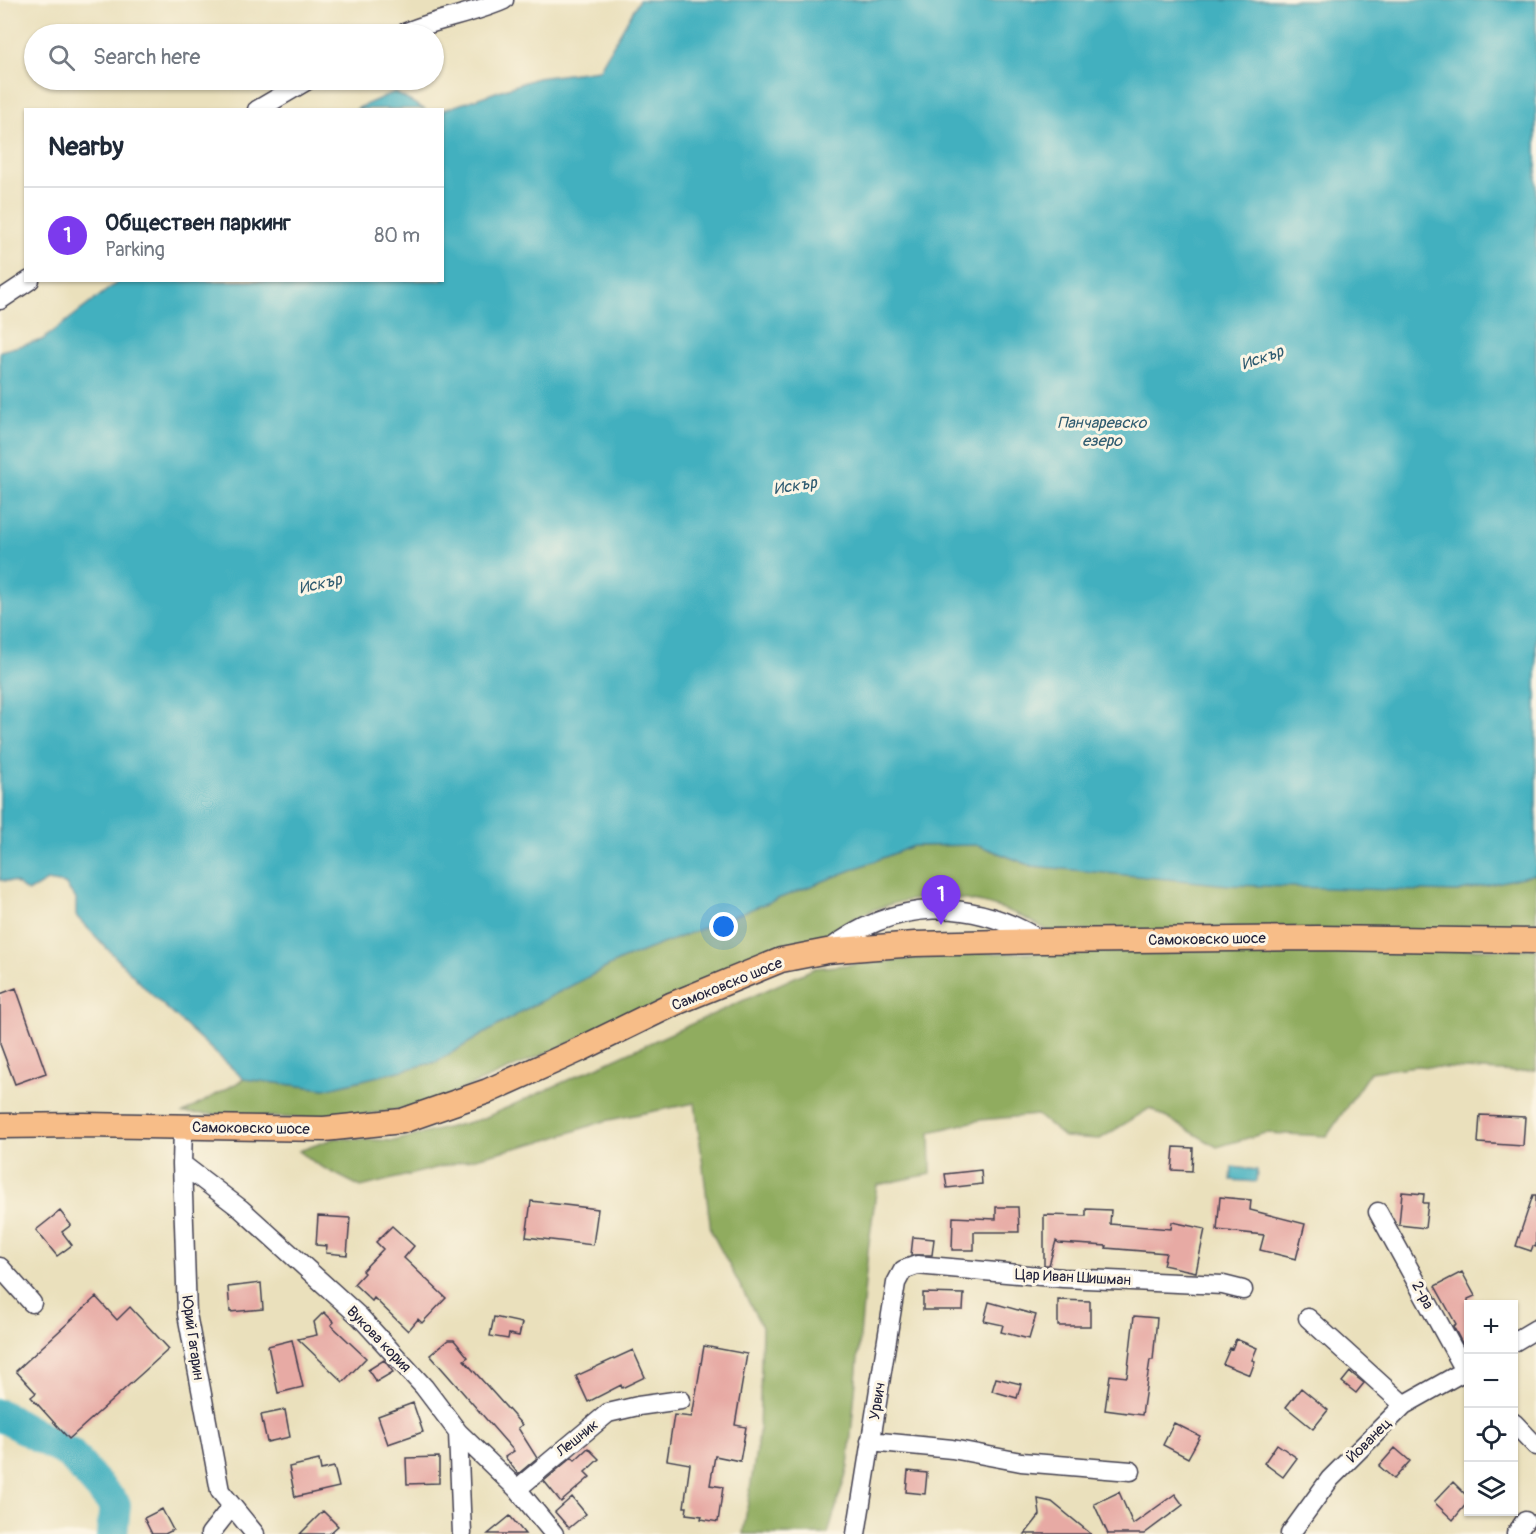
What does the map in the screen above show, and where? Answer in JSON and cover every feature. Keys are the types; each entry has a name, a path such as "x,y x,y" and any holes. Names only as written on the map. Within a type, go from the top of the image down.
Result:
{"main road":[{"name":"Самоковско шосе","path":"0,1126 324,1129 402,1121 488,1091 673,1004 781,960 826,951 915,944 1042,941 1319,938 1536,941"},
{"name":"Самоковско шосе","path":"0,1141 84,1125"}],"street":[{"path":"431,24 485,9 504,0"},
{"path":"260,108 291,90"},
{"path":"0,300 27,282"},
{"path":"826,951 842,939 878,921 897,914 937,909 974,912 992,917 1018,927 1042,941"},
{"name":"Юрий Гагарин","path":"183,1127 187,1314 220,1491 255,1534"},
{"name":"Вукова кория","path":"182,1164 241,1209 360,1317 424,1387 459,1432 517,1489 554,1534"},
{"name":"2-ра","path":"1378,1212 1464,1367"},
{"name":"Цар Иван Шишман","path":"903,1270 917,1265 1063,1278 1222,1285 1243,1290"},
{"path":"0,1267 32,1303"},
{"name":"Урвич","path":"856,1534 896,1283 903,1270"},
{"path":"1308,1318 1404,1405"},
{"path":"1518,1340 1536,1329"},
{"name":"Йованец","path":"1290,1534 1330,1479 1404,1405 1464,1374"},
{"name":"Лешник","path":"517,1489 608,1413 681,1400"},
{"path":"1518,1427 1536,1446"},
{"path":"459,1432 462,1534"},
{"path":"870,1441 952,1449 1021,1462 1131,1471"},
{"path":"210,1534 232,1506"}],"green space":[{"path":"978,845 1032,866 1457,892 1536,874 1536,931 1048,931 1028,920 986,904 941,898 918,899 873,910 817,941 778,952 436,1101 386,1112 320,1119 183,1113 244,1079 325,1089 436,1062 526,1009 621,960 913,846"},
{"path":"1536,949 1536,1070 1516,1072 1416,1066 1370,1072 1327,1136 1265,1133 1217,1147 1150,1108 1100,1139 1064,1137 1037,1115 980,1120 930,1132 931,1174 877,1185 868,1250 848,1467 828,1534 743,1534 759,1432 762,1327 711,1231 695,1103 604,1121 551,1139 361,1187 318,1165 299,1151 335,1138 394,1141 482,1119 815,968 972,953"}],"water":[{"name":"Панчаревско езеро","path":"639,0 1536,0 1536,874 1457,892 1230,885 1032,866 978,845 913,846 621,960 526,1009 436,1062 325,1089 244,1079 150,993 76,916 76,899 65,884 47,881 28,892 14,882 0,880 0,351 42,340 118,282 444,282 444,110 537,78 599,70"},
{"path":"394,92 422,108 358,108"},
{"path":"1232,1167 1257,1170 1256,1182 1231,1180"}],"building":[{"path":"16,988 46,1073 15,1084 0,1044 0,994"},
{"path":"1480,1115 1525,1117 1523,1146 1478,1143"},
{"path":"1174,1147 1193,1148 1192,1171 1172,1170"},
{"path":"981,1170 982,1184 947,1188 945,1174"},
{"path":"1402,1192 1424,1194 1423,1203 1428,1203 1425,1228 1399,1225"},
{"path":"1533,1195 1536,1195 1536,1247 1533,1246 1531,1251 1516,1246"},
{"path":"1220,1197 1251,1200 1250,1210 1305,1224 1296,1259 1260,1250 1264,1235 1217,1230"},
{"path":"531,1201 598,1209 593,1245 526,1237"},
{"path":"996,1207 1018,1207 1019,1232 974,1232 974,1250 952,1250 953,1217 996,1219"},
{"path":"1086,1209 1111,1210 1110,1224 1171,1229 1172,1222 1205,1229 1196,1272 1163,1265 1166,1253 1056,1241 1049,1265 1044,1265 1044,1215 1086,1216"},
{"path":"60,1211 71,1225 62,1232 72,1245 57,1256 36,1230"},
{"path":"318,1216 350,1218 347,1255 326,1253 327,1246 316,1245"},
{"path":"392,1226 414,1246 404,1258 446,1298 422,1323 418,1319 408,1331 374,1298 372,1301 354,1284 364,1273 362,1271 383,1249 376,1242"},
{"path":"913,1237 934,1239 932,1255 911,1255"},
{"path":"1462,1272 1475,1296 1464,1300 1464,1347 1453,1326 1456,1324 1435,1286"},
{"path":"261,1283 263,1309 230,1312 228,1287"},
{"path":"923,1293 964,1294 963,1310 923,1310"},
{"path":"96,1297 117,1320 130,1307 169,1349 69,1439 31,1397 36,1393 16,1371"},
{"path":"1058,1300 1090,1301 1090,1326 1058,1326"},
{"path":"989,1302 1036,1315 1029,1339 1001,1332 1003,1325 984,1321"},
{"path":"324,1312 334,1322 331,1325 366,1358 343,1382 298,1339 317,1335 314,1322"},
{"path":"1134,1316 1157,1318 1153,1360 1150,1360 1142,1415 1105,1410 1110,1375 1127,1377"},
{"path":"494,1317 522,1323 519,1336 509,1334 508,1339 490,1336"},
{"path":"1236,1339 1257,1348 1252,1360 1255,1361 1250,1375 1223,1364"},
{"path":"292,1340 303,1387 278,1393 268,1346"},
{"path":"448,1340 454,1340 468,1357 464,1360 522,1425 518,1428 537,1458 518,1474 505,1457 514,1451 430,1355"},
{"path":"704,1346 747,1354 735,1425 746,1427 740,1461 715,1456 710,1485 723,1487 718,1522 701,1519 702,1516 686,1514 687,1507 684,1507 690,1464 667,1460 674,1415 692,1417"},
{"path":"633,1350 645,1377 622,1388 621,1385 588,1402 576,1376"},
{"path":"384,1360 393,1372 376,1382 368,1370"},
{"path":"1350,1372 1364,1383 1356,1393 1342,1382"},
{"path":"996,1378 1021,1384 1017,1398 992,1391"},
{"path":"1301,1388 1328,1410 1313,1429 1286,1407"},
{"path":"413,1403 423,1432 388,1444 378,1416"},
{"path":"285,1410 290,1437 267,1442 261,1415"},
{"path":"1174,1423 1200,1436 1188,1458 1163,1445"},
{"path":"1277,1444 1297,1458 1283,1477 1264,1463"},
{"path":"588,1448 599,1459 585,1472 590,1477 561,1502 544,1481 572,1457 575,1460"},
{"path":"1395,1448 1410,1461 1394,1479 1379,1466"},
{"path":"439,1457 439,1483 407,1484 406,1458"},
{"path":"319,1460 321,1470 334,1467 339,1487 295,1497 289,1467"},
{"path":"908,1471 927,1473 925,1494 906,1492"},
{"path":"1453,1482 1464,1493 1464,1507 1453,1520 1434,1502"},
{"path":"1119,1492 1133,1524 1175,1494 1183,1505 1144,1534 1108,1534 1094,1504"},
{"path":"572,1497 586,1514 569,1528 555,1512"},
{"path":"1038,1499 1052,1502 1091,1534 1025,1534 1040,1515"},
{"path":"162,1509 173,1530 165,1534 152,1534 144,1518"},
{"path":"323,1511 338,1526 329,1534 300,1534"},
{"path":"510,1516 525,1534 488,1534"}],"waterway":[{"path":"0,1415 70,1454 115,1505 112,1534"}],"place":[{"name":"Обществен паркинг","path":"941,925"}],"water label":[{"name":"Искър","path":"1262,357"},
{"name":"Искър","path":"795,485"},
{"name":"Искър","path":"320,583"}]}
